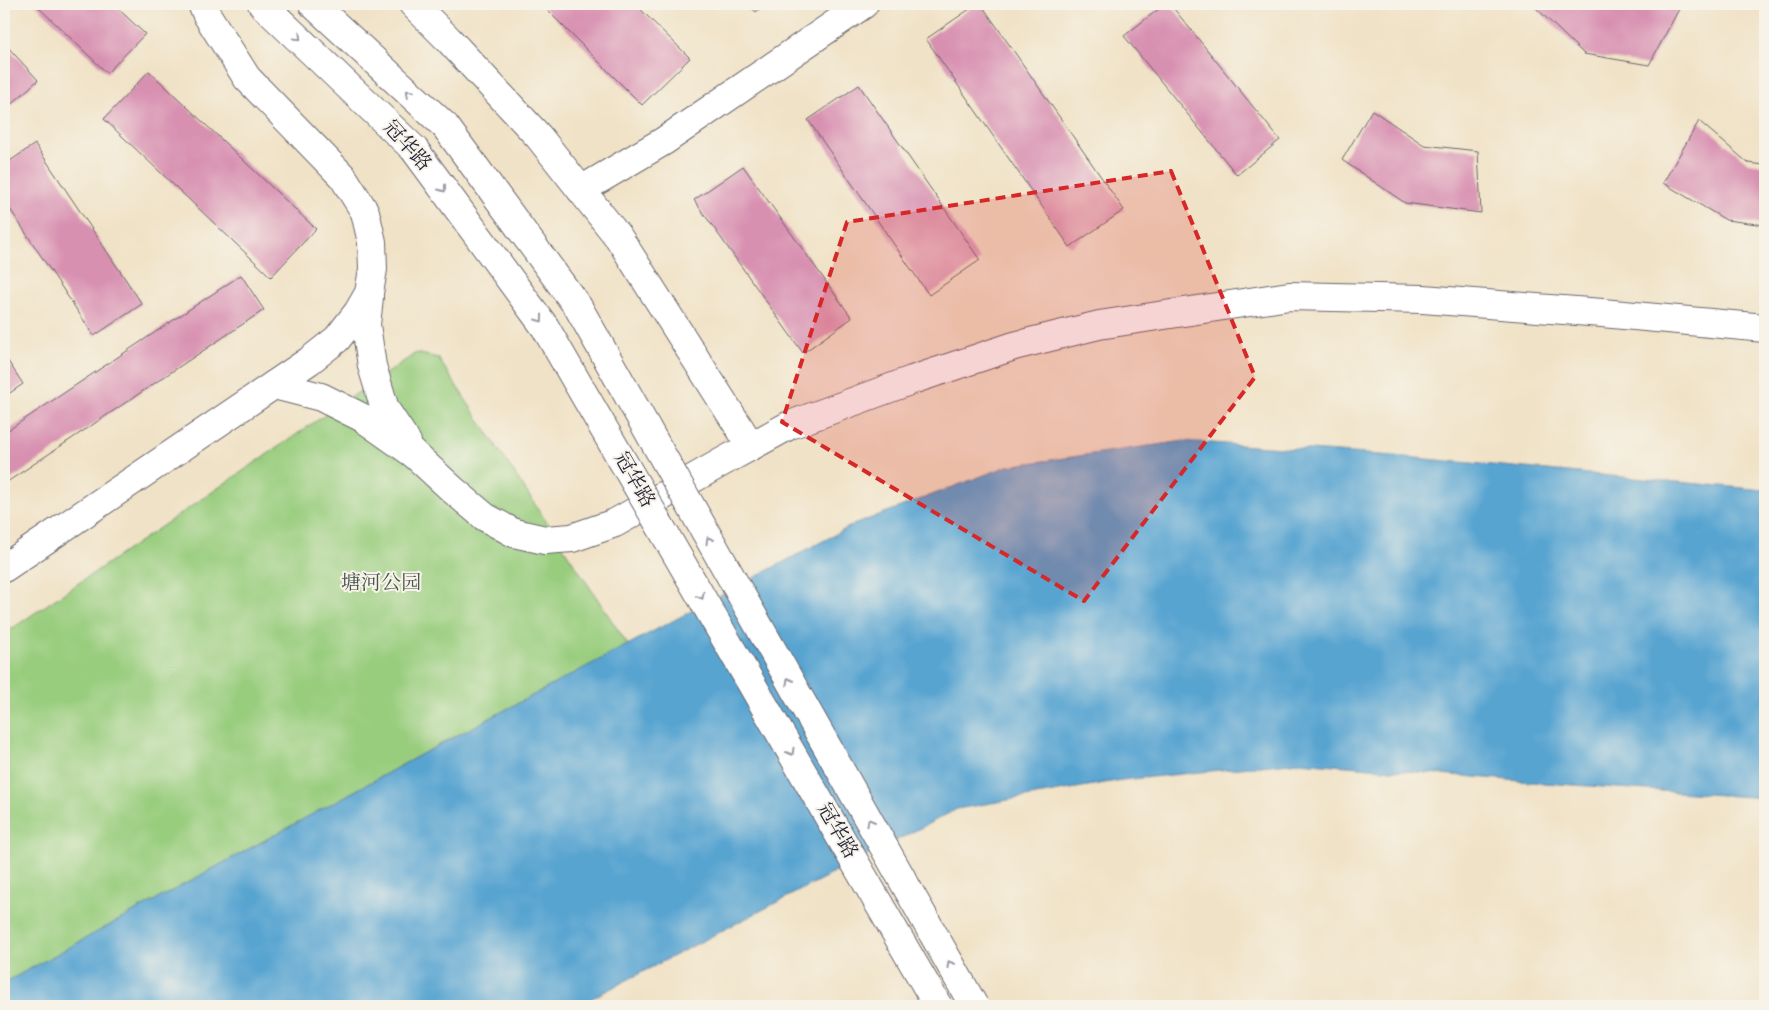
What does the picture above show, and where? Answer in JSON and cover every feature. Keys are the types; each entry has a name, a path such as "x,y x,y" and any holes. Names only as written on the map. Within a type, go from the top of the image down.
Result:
{"street":[{"path":"202,4 207,15 248,78 343,177 364,212 372,242 373,269 366,325 372,366 385,408 414,454"},
{"name":"冠华路","path":"262,4 414,149 545,327 938,1006"},
{"name":"冠华路","path":"313,4 445,126 578,307 974,1006"},
{"path":"413,4 448,39 538,137 619,238 751,446"},
{"path":"581,190 664,141 864,4"},
{"path":"4,568 274,386 337,339 358,312 369,292"},
{"path":"274,386 321,397 363,418 414,454 485,517 514,533 545,540 572,538 615,523 790,425 912,380 1014,346 1100,325 1289,296 1423,299 1602,312 1765,328"}],"highlighted area":[{"path":"1171,171 1255,377 1084,601 782,422 847,222"}],"green space":[{"name":"塘河公园","path":"416,353 438,358 628,645 424,753 4,983 4,634"}],"water":[{"path":"1184,441 1394,456 1765,490 1765,798 1544,783 1300,762 1122,780 957,809 577,1006 4,1006 4,983 424,753 853,525 1008,466"}],"building":[{"path":"35,4 113,4 145,34 107,73"},
{"path":"541,4 635,4 690,58 642,105"},
{"path":"747,4 765,4 756,12"},
{"path":"977,4 981,4 1124,210 1070,247 926,39"},
{"path":"1165,4 1170,4 1280,140 1237,175 1124,36"},
{"path":"1536,4 1645,4 1679,9 1649,65 1584,54 1534,6"},
{"path":"4,43 38,80 4,111"},
{"path":"149,71 316,229 271,277 104,119"},
{"path":"859,85 980,260 929,295 808,120"},
{"path":"1372,110 1424,145 1478,151 1481,213 1405,203 1342,160"},
{"path":"1699,121 1748,163 1765,165 1765,225 1726,220 1663,183"},
{"path":"35,144 142,304 94,336 4,200 4,165"},
{"path":"743,166 852,318 803,353 694,200"},
{"path":"241,275 264,310 4,484 4,433"},
{"path":"4,355 23,384 4,397"}]}
